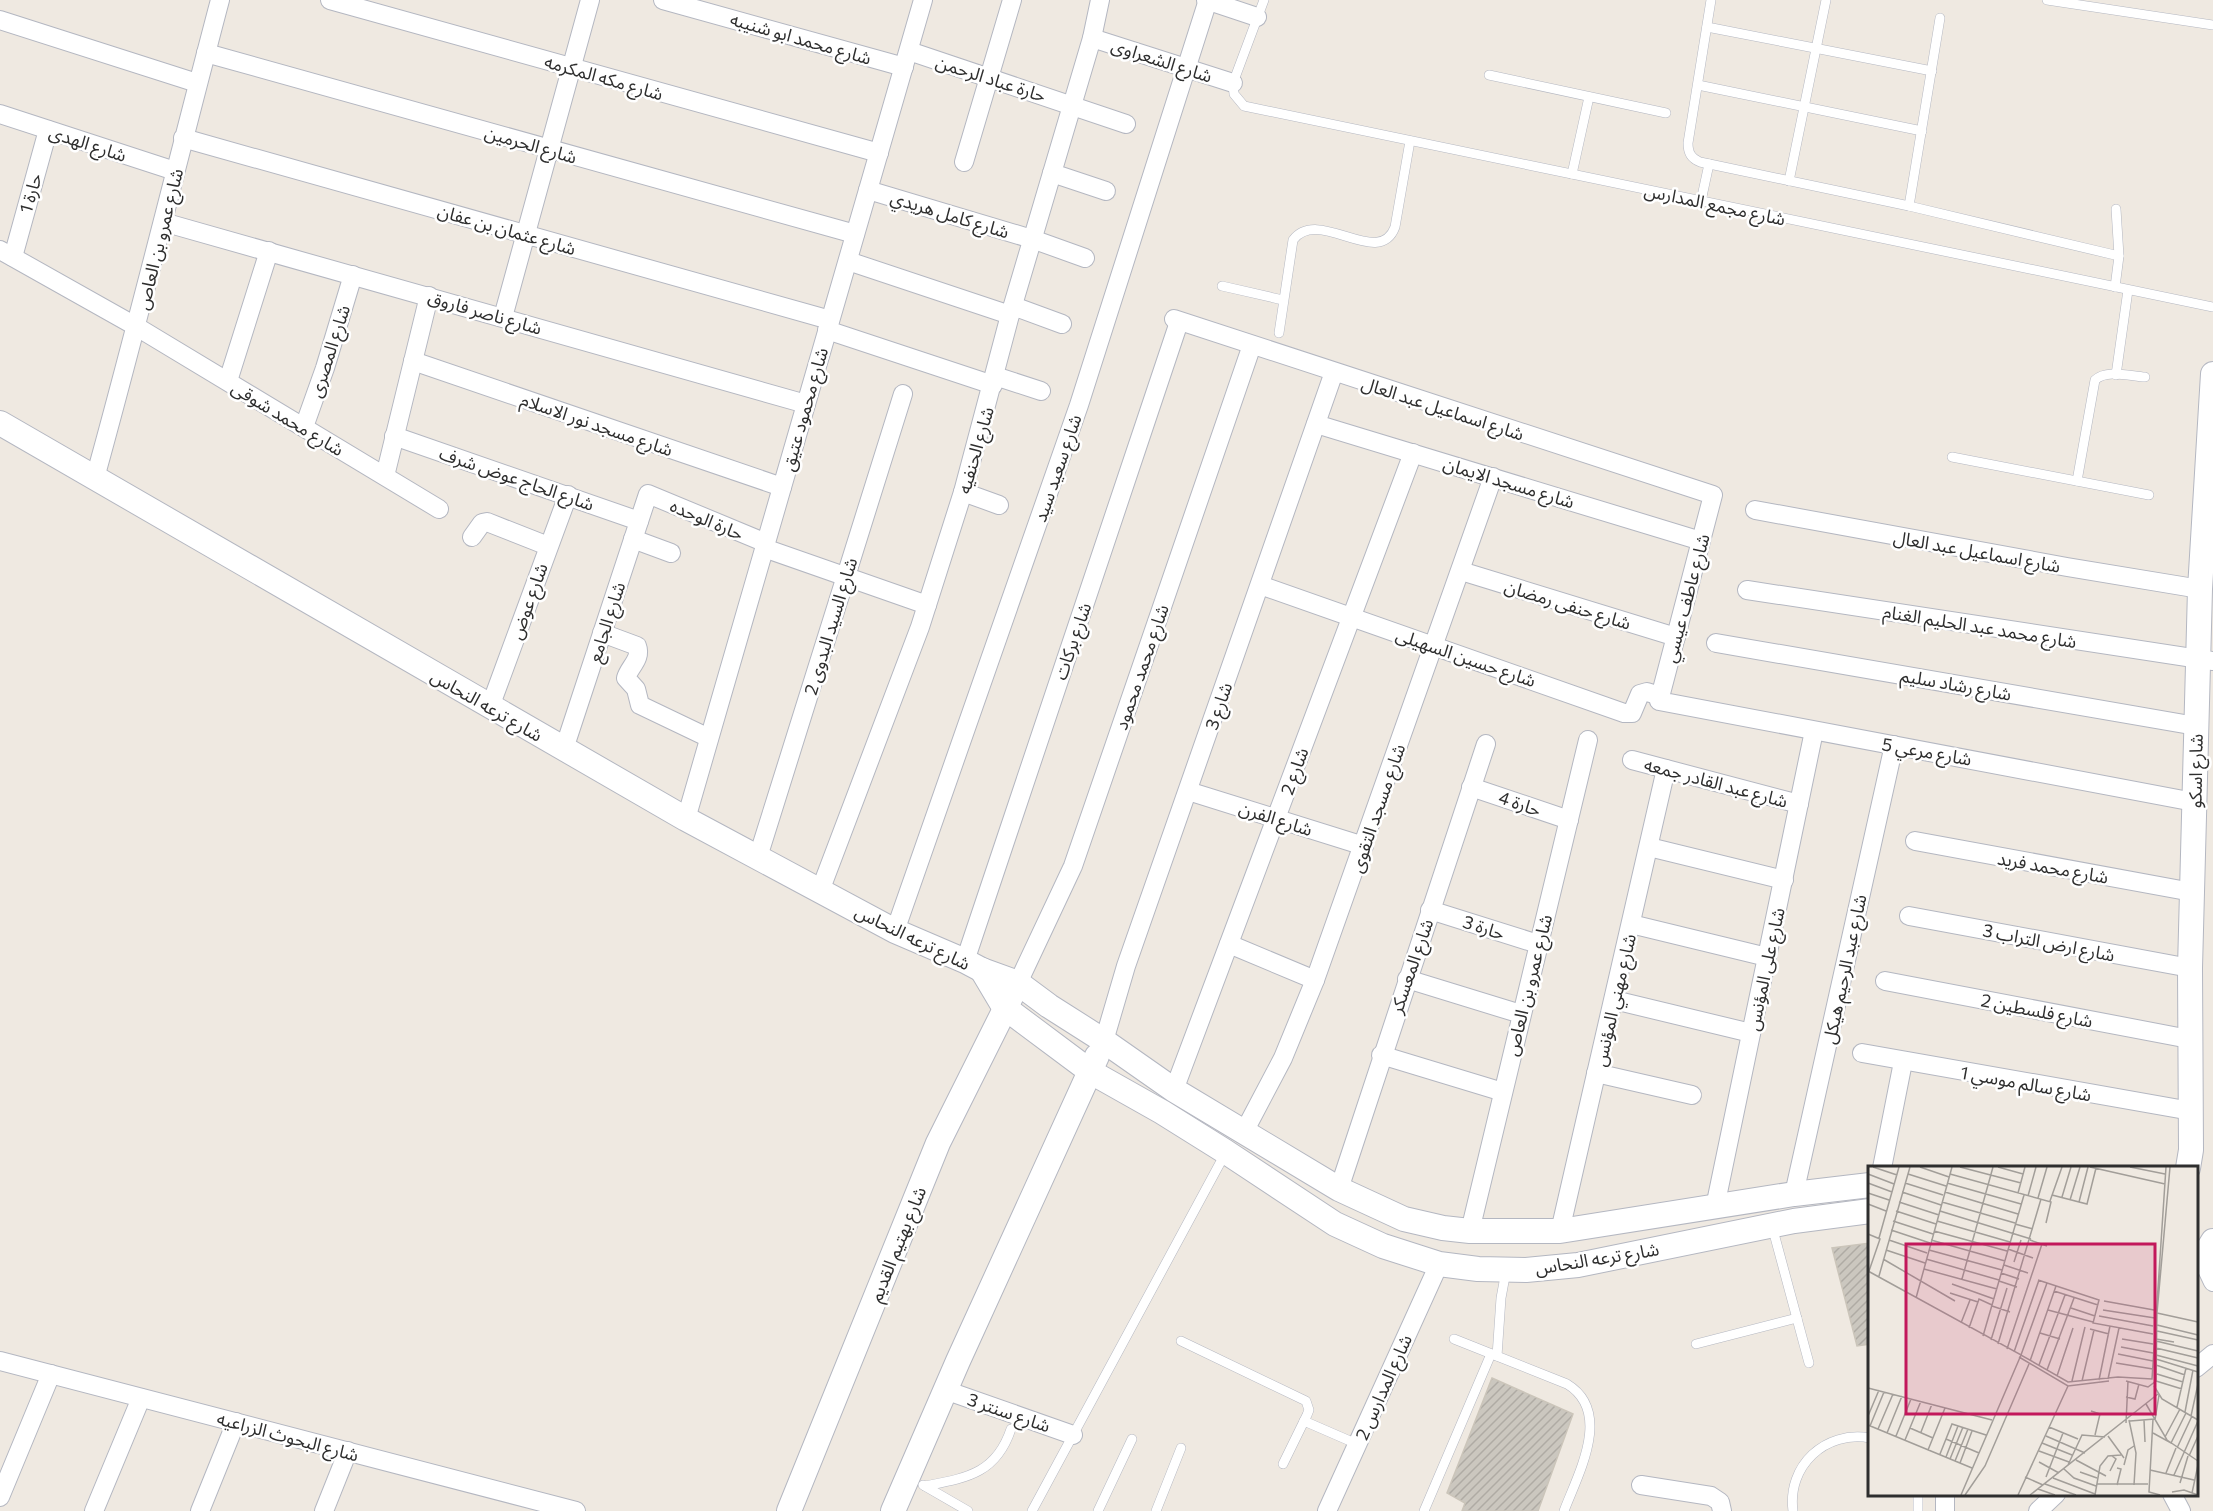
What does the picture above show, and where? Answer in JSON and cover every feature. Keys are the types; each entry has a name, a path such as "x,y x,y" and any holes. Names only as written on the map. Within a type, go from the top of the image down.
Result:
{"main road":[{"name":"شارع اسكو","path":"2188,1166 2192,1150 2190,968 2196,726 2205,660 2200,589 2213,374"},
{"name":"شارع ترعه النحاس","path":"0,423 686,819 895,931 1018,983 1174,1090 1339,1189 1404,1219 1443,1228 1470,1231 1560,1231 1794,1194 1868,1185"},
{"name":"شارع ترعه النحاس","path":"974,965 1004,1007 1091,1072 1227,1152 1335,1224 1383,1246 1439,1264 1478,1269 1578,1265 1772,1226 1868,1211"},
{"name":"شارع بهتيم القديم","path":"789,1511 938,1143 1018,983"},
{"path":"893,1511 916,1481 945,1390 1104,1041"},
{"path":"1516,1269 1526,1231"}],"street":[{"name":"شارع عمرو بن العاص","path":"95,478 137,327 183,138 220,0"},
{"name":"شارع مكه المكرمه","path":"330,0 879,153"},
{"path":"503,317 590,0"},
{"name":"شارع محمد ابو شنيبه","path":"663,0 906,59"},
{"name":"شارع محمود عتيق","path":"686,819 923,0"},
{"path":"964,162 1012,0"},
{"name":"شارع الحنفيه","path":"820,891 927,605 963,492 1032,239 1092,38 1100,0"},
{"path":"1207,0 1260,9"},
{"name":"شارع سعيد سيد","path":"895,931 1079,405 1207,0"},
{"path":"0,20 197,83"},
{"name":"شارع الشعراوى","path":"1092,38 1187,66 1233,83"},
{"name":"شارع الحرمين","path":"206,53 855,234"},
{"name":"حارة عباد الرحمن","path":"906,59 989,78 1126,124"},
{"name":"شارع الهدى","path":"0,114 175,171"},
{"name":"حارة 1","path":"6,253 48,130"},
{"name":"شارع عثمان بن عفان","path":"183,138 526,234 829,325 994,380 1041,391"},
{"path":"1052,173 1106,191"},
{"name":"شارع كامل هريدي","path":"868,190 1032,239 1084,258"},
{"name":"شارع ناصر فاروق","path":"163,222 806,404"},
{"path":"228,381 268,251"},
{"name":"شارع محمد شوقى","path":"6,253 137,327 440,509"},
{"path":"848,261 1062,324"},
{"name":"شارع المصرى","path":"304,427 325,368 353,275"},
{"path":"385,476 429,297"},
{"name":"شارع اسماعيل عبد العال","path":"1176,320 1713,495"},
{"name":"شارع بركات","path":"974,965 1176,320"},
{"name":"شارع محمد محمود","path":"1018,983 1073,866 1252,345"},
{"name":"شارع مسجد نور الاسلام","path":"413,361 782,487"},
{"name":"شارع 3","path":"1104,1041 1126,966 1334,372"},
{"name":"شارع السيد البدوى 2","path":"758,857 903,394"},
{"name":"شارع مسجد الايمان","path":"1316,423 1701,541"},
{"name":"شارع الحاج عوض شرف","path":"394,436 639,521"},
{"name":"شارع 2","path":"1174,1090 1413,453"},
{"name":"شارع مسجد التقوى","path":"1244,1132 1282,1058 1316,980 1492,477"},
{"path":"963,492 999,505"},
{"name":"حارة الوحده","path":"648,494 765,545 927,605"},
{"name":"شارع الجامع","path":"564,749 648,494"},
{"name":"شارع عوض","path":"490,707 568,495"},
{"name":"شارع عاطف عيسي","path":"1660,698 1713,495"},
{"name":"شارع اسماعيل عبد العال","path":"1755,510 2200,589"},
{"path":"472,537 482,523 487,522 548,546"},
{"path":"633,539 671,553"},
{"name":"شارع حنفى رمضان","path":"1461,571 1676,637"},
{"name":"شارع حسين السهيلى","path":"1260,585 1630,714 1635,709 1640,694 1647,692 1660,698"},
{"name":"شارع محمد عبد الحليم الغنام","path":"1747,590 2205,660"},
{"path":"602,633 637,646 639,649 639,656 626,678 636,689 640,705 709,738"},
{"name":"شارع رشاد سليم","path":"1716,642 2196,726"},
{"name":"شارع مرعي 5","path":"1660,698 1814,731 2194,802"},
{"name":"شارع على المؤنس","path":"1715,1207 1814,731"},
{"name":"شارع عمرو بن العاص","path":"1470,1231 1588,740"},
{"name":"شارع المعسكر","path":"1339,1189 1381,1055 1486,744"},
{"name":"شارع عبد الرحيم هيكل","path":"1794,1194 1894,745"},
{"name":"شارع عبد القادر جمعه","path":"1632,760 1800,804"},
{"name":"شارع مهني المؤنس","path":"1560,1231 1666,769"},
{"name":"حارة 4","path":"1471,787 1569,820"},
{"name":"شارع الفرن","path":"1188,790 1364,846"},
{"name":"شارع محمد فريد","path":"1915,841 2192,892"},
{"path":"1648,847 1784,880"},
{"name":"حارة 3","path":"1430,910 1538,944"},
{"name":"شارع ارض التراب 3","path":"1909,916 2190,968"},
{"path":"1631,924 1767,957"},
{"path":"1229,944 1316,980"},
{"path":"1407,979 1521,1014"},
{"name":"شارع فلسطين 2","path":"1885,981 2190,1039"},
{"path":"1614,1000 1751,1033"},
{"name":"شارع سالم موسي 1","path":"1862,1053 2191,1111"},
{"path":"1381,1055 1503,1092"},
{"path":"1882,1166 1903,1062"},
{"path":"1596,1073 1692,1095"},
{"path":"2204,1253 2213,1282"},
{"name":"شارع المدارس 2","path":"1327,1511 1439,1264"},
{"path":"2198,1366 2213,1354"},
{"name":"شارع البحوث الزراعيه","path":"0,1361 576,1511"},
{"path":"0,1497 51,1374"},
{"name":"شارع سنتر 3","path":"945,1390 1073,1435"},
{"path":"94,1511 141,1398"},
{"path":"200,1511 236,1422"},
{"path":"324,1511 348,1452"},
{"path":"1641,1485 1711,1496 1720,1502 1722,1511"},
{"path":"1945,1511 1946,1496"},
{"path":"2038,1511 2054,1496"},
{"path":"2173,1496 2181,1511"}],"lane":[{"path":"1711,0 1688,149 1694,159 1909,206 2119,256"},
{"path":"1788,180 1826,0"},
{"path":"2047,0 2213,26"},
{"path":"1233,83 1260,9"},
{"path":"1909,206 1940,18"},
{"path":"1707,27 1932,71"},
{"path":"1489,75 1666,113"},
{"name":"شارع مجمع المدارس","path":"1233,83 1234,94 1244,106 2213,307"},
{"path":"1698,85 1922,131"},
{"path":"1572,174 1589,97"},
{"path":"1279,333 1291,246 1297,235 1314,228 1375,243 1390,237 1395,227 1410,141"},
{"path":"1701,201 1709,164"},
{"path":"2115,287 2119,256 2116,209"},
{"path":"1222,286 1283,300"},
{"path":"2116,375 2128,290"},
{"path":"2077,482 2095,380 2102,375 2145,377"},
{"path":"1952,457 2149,495"},
{"path":"1032,1511 1227,1152"},
{"path":"1772,1226 1809,1363"},
{"path":"1424,1511 1494,1355 1501,1298 1516,1269"},
{"path":"1696,1344 1797,1318"},
{"path":"1454,1339 1568,1384 1584,1400 1589,1416 1589,1443 1564,1511"},
{"path":"1181,1341 1302,1398 1308,1404 1309,1410 1282,1464"},
{"path":"1304,1421 1357,1444"},
{"path":"916,1481 961,1479 986,1468 1003,1450 1011,1430"},
{"path":"1793,1511 1793,1487 1804,1462 1814,1451 1839,1438 1854,1436 1868,1438"},
{"path":"1098,1511 1132,1439"},
{"path":"1156,1511 1181,1448"},
{"path":"916,1481 968,1511"},
{"path":"1917,1511 1918,1496"}],"building":[{"path":"1868,1243 1868,1344 1857,1346 1832,1248"},
{"path":"1492,1378 1573,1414 1538,1511 1462,1511 1465,1503 1447,1493"}]}
